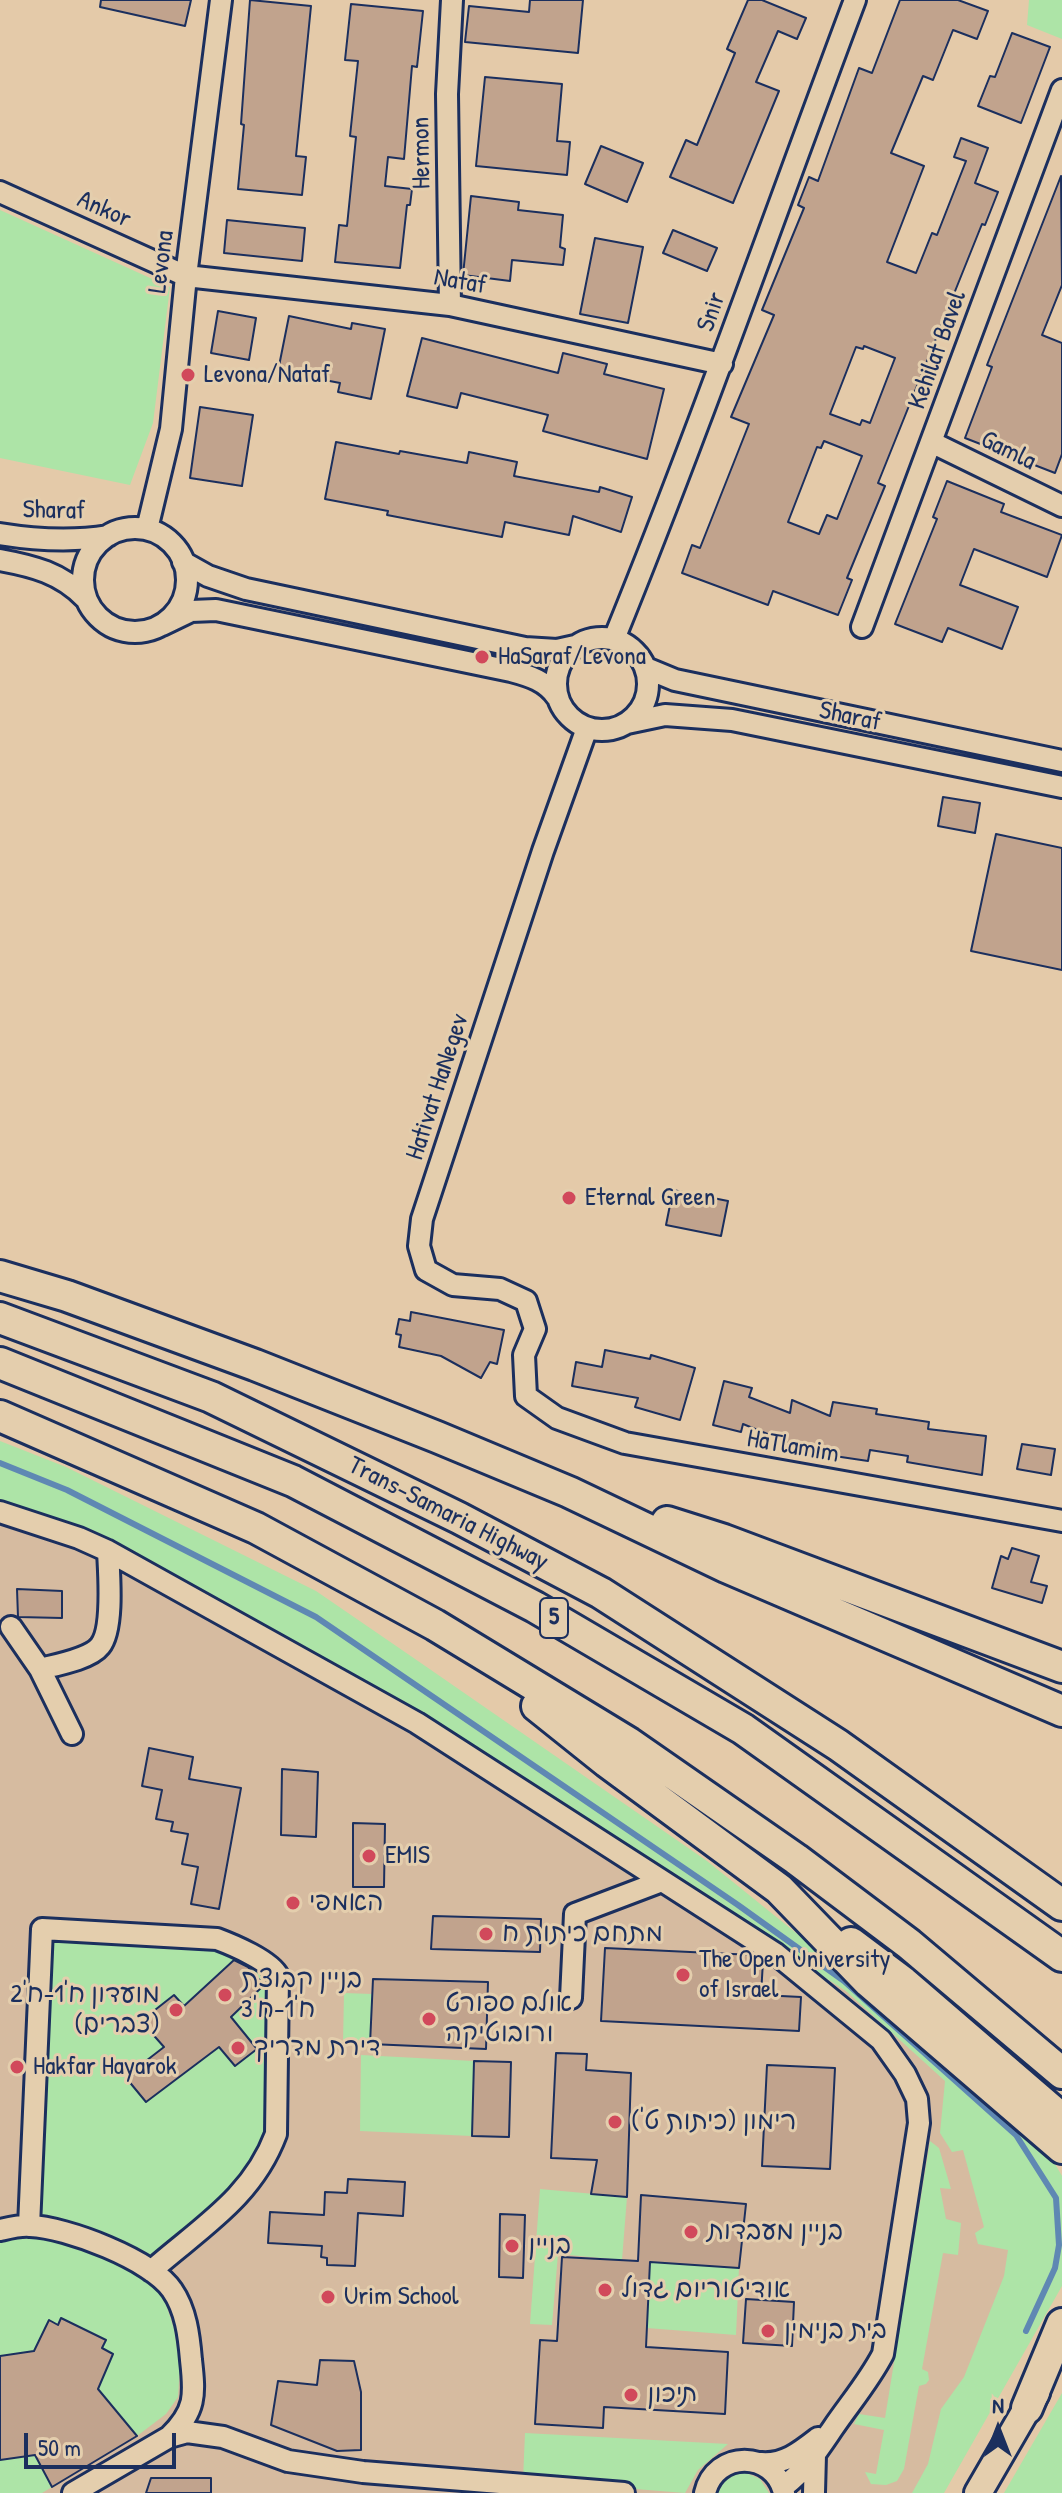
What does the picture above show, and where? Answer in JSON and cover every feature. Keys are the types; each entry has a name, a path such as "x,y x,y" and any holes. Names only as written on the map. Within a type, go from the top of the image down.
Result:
{"highway":[{"path":"0,1276 67,1296 255,1365 569,1492 726,1567 1062,1711"},
{"name":"Trans-Samaria Highway","path":"0,1318 211,1397 459,1518 601,1593 838,1745 1062,1905"},
{"name":"5","path":"0,1363 293,1481 535,1607 743,1729 1062,1956"},
{"path":"0,1416 256,1528 435,1625 629,1743 796,1859 909,1944 1062,2073"},
{"path":"569,1492 724,1540 1062,1667"},
{"path":"435,1625 607,1762 903,1982 1062,2119"},
{"path":"779,1889 869,1982 1062,2148"},
{"path":"1027,2408 1062,2324"}],"main road":[{"path":"978,2493 1062,2348"}],"street":[{"name":"Levona","path":"147,529 171,429 186,276 221,0"},
{"name":"Hermon","path":"450,305 447,94 452,0"},
{"name":"Snir","path":"614,639 722,364 855,0"},
{"name":"Kehilat Bavel","path":"862,627 1062,90"},
{"name":"Ankor","path":"0,192 186,276"},
{"name":"Nataf","path":"186,276 450,305 722,364"},
{"name":"Gamla","path":"931,442 1062,506"},
{"path":"162,625 174,615 187,588 183,562 174,545 162,535 147,529 129,528 108,536 97,544 83,569 82,584 92,611 103,622 117,629 148,631 162,625 191,611 216,610 511,671 533,677 551,689 563,711 574,722 587,728 614,729 627,723 637,715 646,700 649,684 646,668 627,645 614,639 601,638 557,650 525,648 246,589 208,576 183,562"},
{"name":"Sharaf","path":"0,534 56,541 108,536"},
{"name":"Sharaf","path":"0,560 51,573 70,582 85,598"},
{"path":"557,697 555,682 558,668 575,646"},
{"name":"Sharaf","path":"646,668 675,680 1062,761"},
{"name":"Sharaf","path":"627,723 665,715 732,720 1062,787"},
{"name":"Hativat HaNegev","path":"526,1396 524,1355 535,1329 526,1301 500,1289 453,1285 426,1270 419,1246 427,1204 543,851 587,728"},
{"name":"HaTlamim","path":"526,1396 557,1418 625,1443 1062,1521"},
{"path":"0,1512 108,1551 417,1723 776,1954 848,2011 892,2053 917,2099 919,2123 883,2354 815,2455 784,2490 770,2469 761,2463"},
{"path":"40,1669 78,1659 99,1647 105,1633 108,1611 108,1551"},
{"path":"11,1627 40,1669 72,1734"},
{"path":"571,1998 575,1914 662,1881"},
{"path":"29,2226 42,1929 217,1939 242,1948 258,1961 268,1963 278,1976 276,2134 267,2156 245,2190 151,2271"},
{"path":"0,2230 29,2226 97,2242 151,2271 172,2289 185,2320 194,2383 193,2404 186,2421 169,2437 73,2493"},
{"path":"705,2493 712,2477 721,2467 734,2461 748,2460 776,2464 834,2426"},
{"path":"169,2437 187,2432 223,2437 288,2461 363,2472 624,2493"},
{"path":"814,2493 815,2455"}],"shaded area":[{"path":"0,1503 86,1530 334,1664 846,1991 946,2081 1051,2252 928,2493 0,2493"}],"green space":[{"path":"1029,0 1062,0 1062,39 1027,25"},
{"path":"0,210 170,287 153,423 130,485 0,458"},
{"path":"0,1441 66,1467 316,1591 707,1861 842,1970 1051,2157 1062,2176 1062,2286 944,2493 912,2493 928,2464 941,2409 964,2377 1004,2276 1008,2250 978,2244 975,2233 984,2227 963,2150 952,2152 940,2133 945,2081 846,1991 334,1664 86,1530 0,1503"},
{"path":"42,1936 166,1940 272,1956 269,2129 250,2176 147,2262 33,2222"},
{"path":"344,1993 372,1994 370,2044 343,2043"},
{"path":"361,2055 474,2061 472,2136 360,2131"},
{"path":"930,2141 939,2148 951,2189 940,2188 946,2219 961,2223 958,2255 943,2253 922,2369 928,2372 929,2380 919,2386 904,2469 897,2481 886,2485 871,2484 865,2472 876,2474 884,2430 854,2424 859,2414 885,2418"},
{"path":"540,2189 627,2197 622,2260 558,2254 552,2325 530,2324"},
{"path":"48,2234 127,2263 164,2298 174,2329 180,2366 178,2397 166,2414 137,2436 98,2389 113,2354 102,2348 106,2340 62,2319 58,2325 50,2321 31,2358 0,2356 0,2236"},
{"path":"650,2262 739,2268 736,2335 647,2328"},
{"path":"1062,2393 1062,2493 1004,2493"},
{"path":"525,2433 728,2444 698,2470 685,2493 523,2480"},
{"path":"35,2455 52,2487 42,2493 0,2493 0,2460"},
{"path":"744,2472 760,2479 769,2493 717,2493 727,2477"}],"building":[{"path":"101,0 191,0 185,26 100,7"},
{"path":"250,0 311,6 296,156 306,157 302,195 238,189"},
{"path":"530,0 583,0 578,53 465,42 469,6 529,12"},
{"path":"748,0 762,0 806,18 797,39 778,31 756,82 779,91 733,203 670,177 686,140 697,145 735,53 727,49"},
{"path":"900,0 958,0 988,11 977,39 953,30 933,80 923,76 891,153 924,166 887,262 916,273 932,233 937,235 966,161 954,157 961,138 988,148 975,183 998,192 985,225 982,224 878,483 885,486 847,578 852,580 838,615 773,591 768,605 682,573 692,545 700,548 749,424 731,417 774,315 762,310 804,208 798,205 809,177 818,181 859,68 872,73","holes":["864,346 895,358 870,423 862,420 860,425 830,414 856,347 863,349","824,441 862,456 837,519 827,515 819,534 788,522 817,447 821,448"]},
{"path":"351,4 423,11 417,67 412,66 404,159 388,157 385,186 412,189 410,205 407,205 400,268 335,262 339,225 347,226 356,137 350,136 358,61 345,60"},
{"path":"1012,33 1050,47 1021,123 978,106 990,76 995,77"},
{"path":"485,77 562,84 557,141 570,142 567,175 476,166"},
{"path":"601,146 643,163 627,202 585,184"},
{"path":"1061,176 1062,285 1042,335 1062,343 1062,454 1055,473 965,438 992,367 987,365"},
{"path":"471,196 519,202 518,210 563,215 560,247 565,249 563,265 512,260 510,281 463,275"},
{"path":"227,220 305,228 302,261 224,253"},
{"path":"673,230 717,248 707,271 663,253"},
{"path":"595,238 643,247 628,323 580,314"},
{"path":"218,311 256,318 249,360 211,353"},
{"path":"289,316 351,329 352,323 385,329 371,399 338,392 340,383 278,371"},
{"path":"422,338 558,373 563,353 607,364 604,374 664,389 647,459 543,431 548,415 461,393 457,408 407,396"},
{"path":"200,407 253,415 242,486 190,478"},
{"path":"336,442 467,463 469,452 517,462 514,476 599,492 600,487 632,497 621,532 573,516 569,535 505,522 502,537 387,515 388,511 325,499"},
{"path":"947,481 1004,504 1001,512 1062,535 1047,577 974,549 960,585 1018,607 1002,649 948,628 942,642 895,624 937,519 933,517"},
{"path":"943,797 980,803 975,833 938,826"},
{"path":"996,834 1062,848 1062,970 971,951"},
{"path":"673,1190 728,1201 721,1236 666,1225"},
{"path":"411,1312 504,1330 497,1364 490,1362 481,1378 441,1356 399,1347 401,1335 396,1334 399,1319 410,1321"},
{"path":"605,1350 650,1359 651,1355 695,1368 680,1420 635,1407 638,1398 572,1386 576,1362 602,1367"},
{"path":"724,1381 752,1388 749,1397 790,1413 792,1400 830,1416 833,1402 877,1409 876,1414 929,1422 928,1429 986,1436 982,1475 907,1462 908,1456 870,1450 868,1461 814,1453 743,1424 741,1432 713,1425"},
{"path":"1022,1444 1055,1449 1051,1475 1017,1469"},
{"path":"1012,1548 1039,1556 1031,1582 1047,1586 1042,1603 992,1588 1001,1556 1008,1559"},
{"path":"17,1589 62,1591 62,1618 18,1617"},
{"path":"149,1748 193,1757 189,1779 241,1788 219,1909 191,1904 198,1867 182,1864 188,1834 171,1831 173,1822 156,1819 162,1790 142,1786"},
{"path":"282,1769 318,1772 316,1837 281,1835"},
{"name":"EMIS","path":"353,1823 385,1824 384,1887 353,1887"},
{"name":"מתחם כיתות ח","path":"433,1916 541,1919 540,1952 431,1949"},
{"name":"The Open University of Israel","path":"605,1948 754,1955 763,1961 761,1995 801,1997 799,2031 601,2021"},
{"path":"234,1960 248,1967 264,1985 231,2017 257,2049 235,2066 219,2047 146,2102 127,2079 164,2047 141,2021 174,1995 184,2006"},
{"name":"אולם ספורט ורובוטיקה","path":"373,1979 488,1982 486,2049 370,2044"},
{"path":"556,2053 587,2054 586,2070 631,2073 627,2197 591,2194 597,2160 551,2158"},
{"path":"474,2061 511,2062 509,2137 472,2136"},
{"name":"The Open University of Israel","path":"767,2065 835,2068 830,2169 762,2166"},
{"path":"348,2179 405,2182 403,2216 358,2213 355,2266 327,2265 327,2258 321,2257 322,2246 268,2243 270,2212 324,2215 325,2192 347,2193"},
{"path":"641,2195 746,2204 739,2268 650,2262 646,2347 728,2352 725,2414 604,2407 603,2428 535,2424 540,2340 557,2341 562,2257 638,2261"},
{"name":"בניין","path":"500,2214 525,2215 523,2278 499,2277"},
{"name":"בית בנימין","path":"746,2299 794,2302 792,2346 743,2343"},
{"path":"61,2318 106,2340 102,2348 113,2354 98,2389 137,2436 52,2487 35,2455 0,2460 0,2356 34,2351 49,2320 58,2325"},
{"path":"320,2360 354,2361 361,2392 361,2450 337,2451 271,2425 278,2381 317,2385"},
{"path":"151,2478 211,2478 211,2493 146,2493"}],"waterway":[{"path":"0,1463 67,1490 316,1617 738,1905 844,1981 1016,2135 1056,2198 1059,2245 1055,2268 1026,2331"}],"place":[{"name":"Levona/Nataf","path":"188,375"},
{"name":"HaSaraf/Levona","path":"482,657"},
{"name":"Eternal Green","path":"569,1198"},
{"name":"EMIS","path":"369,1856"},
{"name":"האמפי","path":"293,1903"},
{"name":"מתחם כיתות ח","path":"486,1934"},
{"name":"The Open University of Israel","path":"683,1975"},
{"name":"בניין קבוצת ח'1-ח'3","path":"225,1995"},
{"name":"מועדון ח'1-ח'2 (צברים)","path":"176,2010"},
{"name":"אולם ספורט ורובוטיקה","path":"429,2019"},
{"name":"דירת מדריך","path":"238,2048"},
{"name":"Hakfar Hayarok","path":"17,2067"},
{"name":"רימון (כיתות ט')","path":"615,2122"},
{"name":"בניין מעבדות","path":"691,2232"},
{"name":"בניין","path":"512,2246"},
{"name":"אודיטוריום גדול","path":"605,2290"},
{"name":"Urim School","path":"328,2297"},
{"name":"בית בנימין","path":"768,2331"},
{"name":"תיכון","path":"631,2395"}]}
